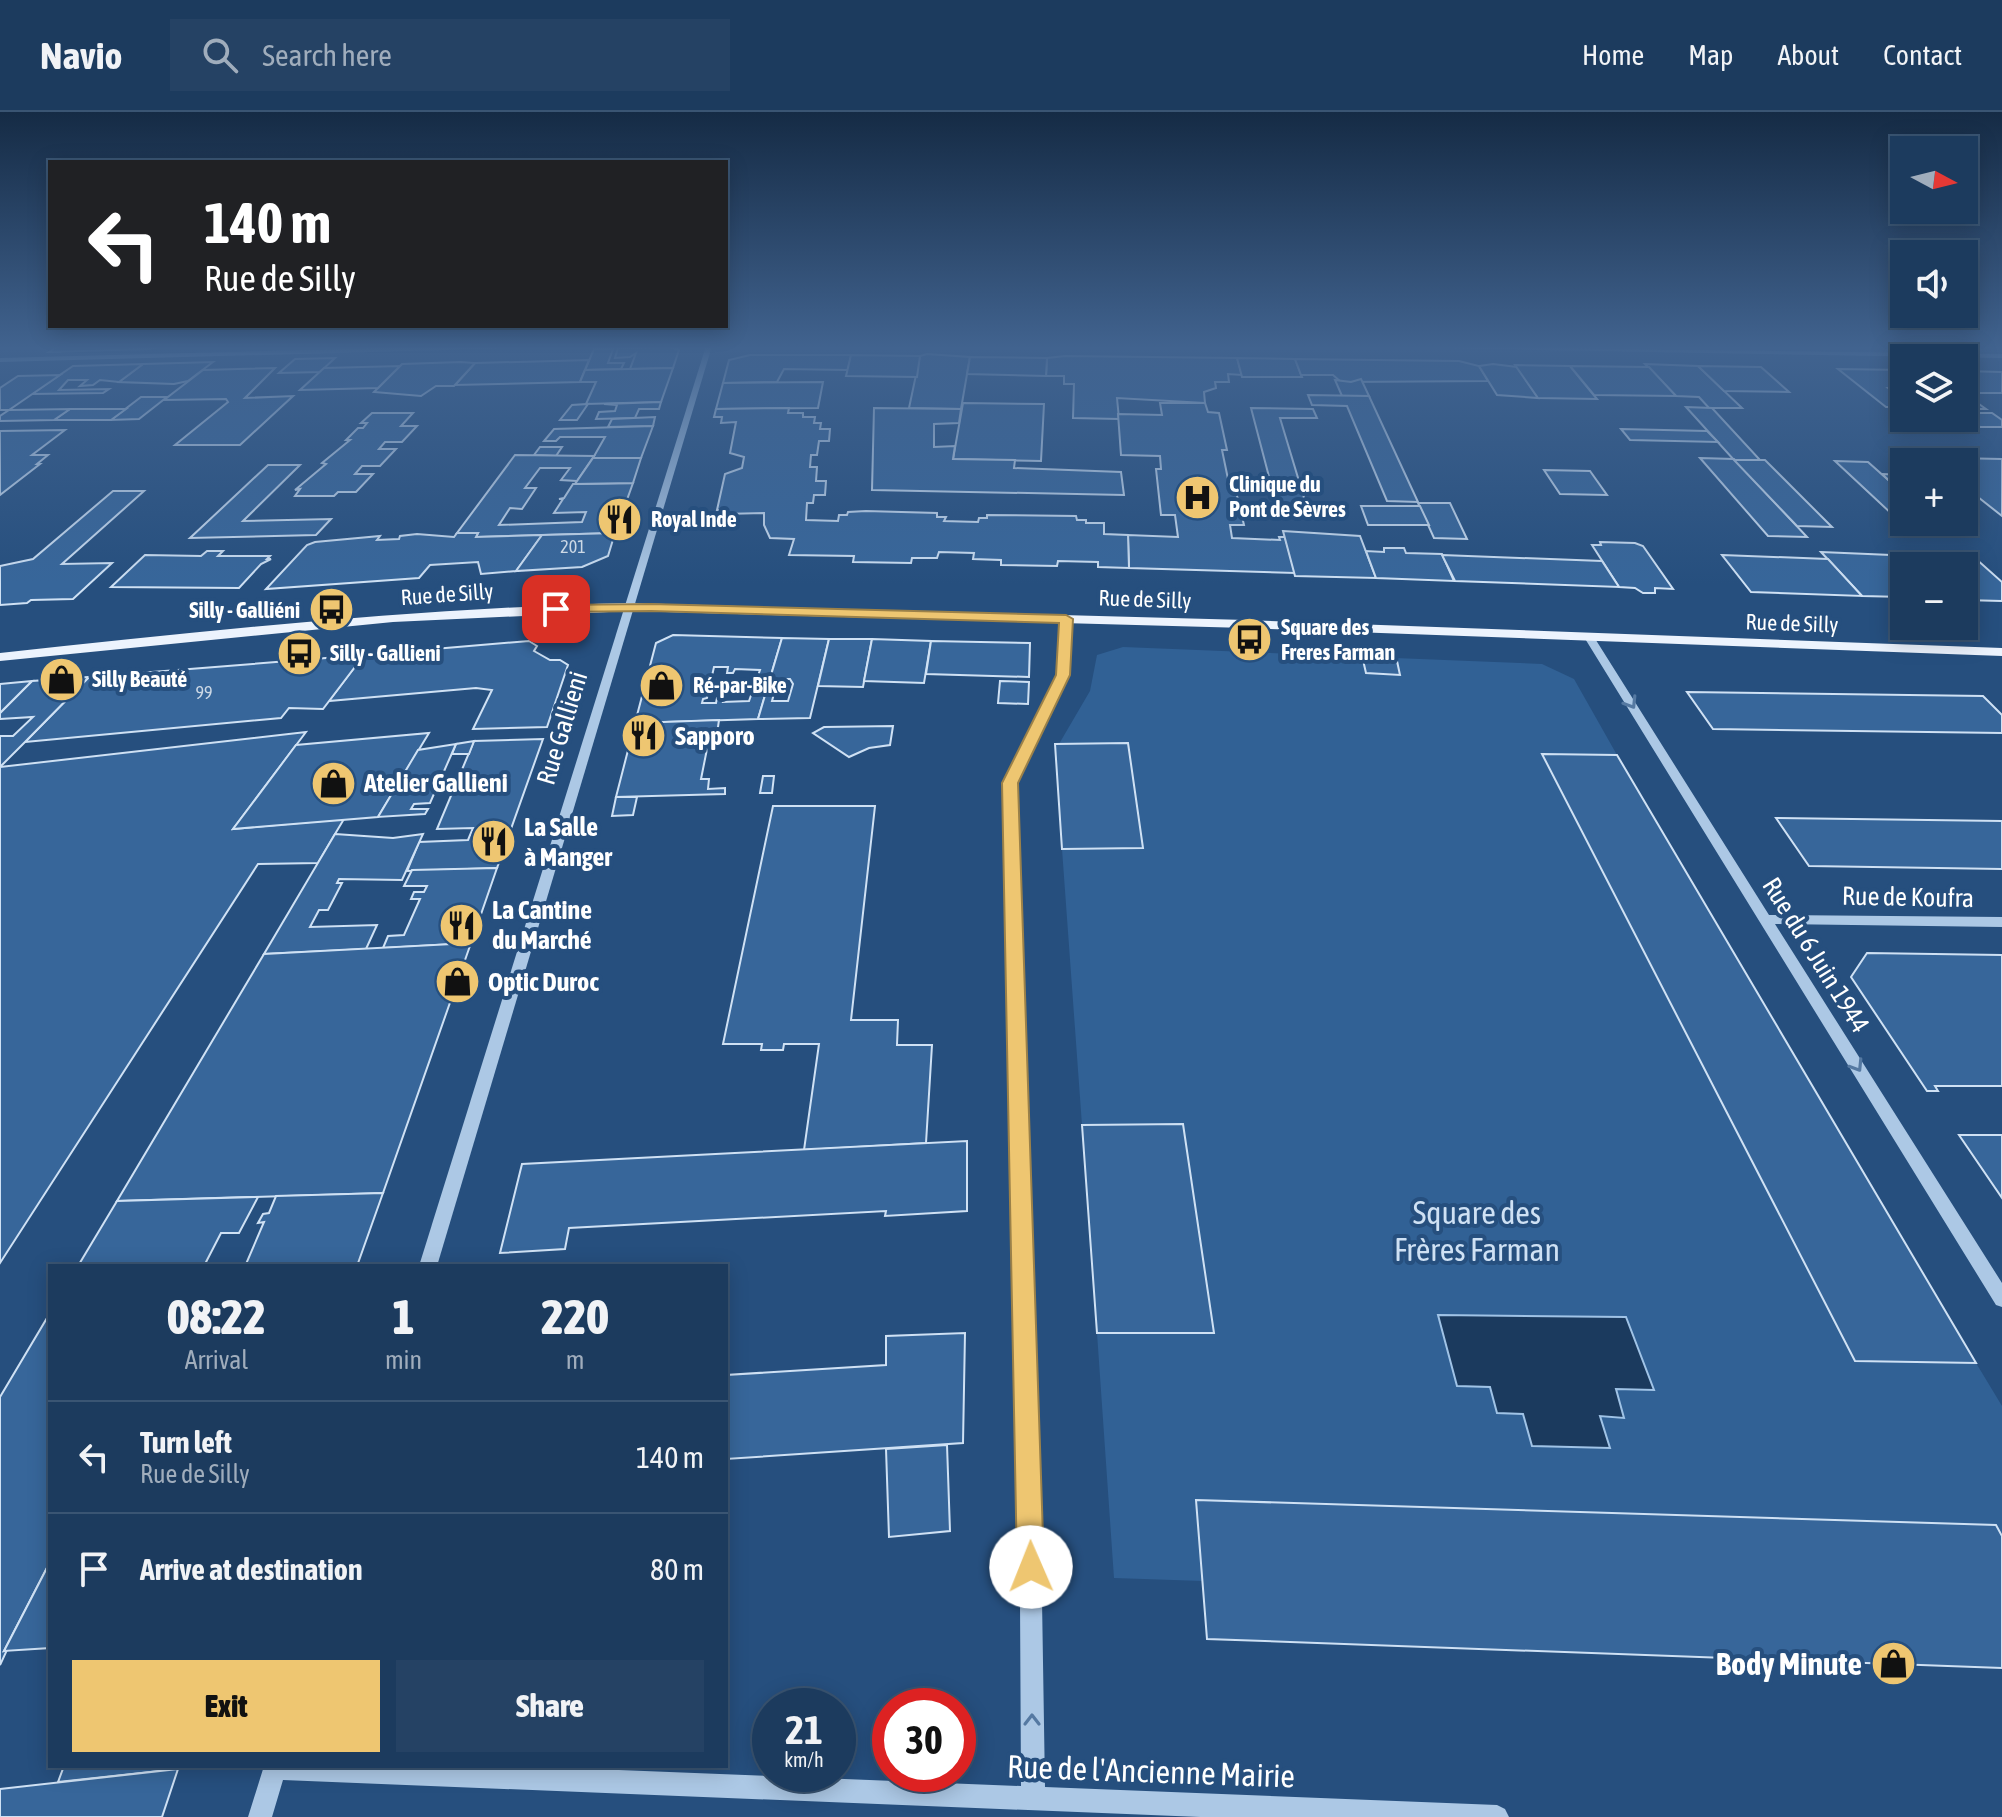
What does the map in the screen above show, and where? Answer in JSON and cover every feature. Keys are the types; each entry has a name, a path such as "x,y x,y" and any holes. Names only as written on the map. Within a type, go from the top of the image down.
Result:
{"main road":[{"name":"Rue de Silly","path":"0,657 403,619 630,607 2002,652"}],"street":[{"name":"Rue Gallieni","path":"429,1264 684,426"},
{"path":"1033,1798 1029,1412 1010,783 1063,675 1066,619"},
{"name":"Rue du 6 Juin 1944","path":"1589,637 2002,1299"},
{"name":"Rue de Koufra","path":"1766,919 2002,922"},
{"path":"260,1817 275,1768"},
{"name":"Rue de l'Ancienne Mairie","path":"299,1768 1497,1817"}],"green space":[{"name":"Square des Frères Farman","path":"1123,647 1542,664 1574,679 1617,755 1542,755 1855,1361 1976,1363 2002,1406 2002,1536 1996,1525 1196,1500 1203,1581 1114,1578 1097,1333 1214,1333 1183,1124 1082,1125 1062,849 1143,848 1128,744 1059,744 1090,691 1097,655"}],"shaded area":[{"path":"1438,1315 1626,1317 1654,1390 1616,1389 1624,1418 1600,1416 1610,1448 1532,1446 1523,1414 1497,1413 1490,1387 1457,1386"}],"building":[{"path":"199,426 261,426 240,445 175,445"},
{"path":"417,426 402,442 385,442 379,449 396,449 380,466 362,466 355,474 373,474 356,492 338,492 334,496 295,496 300,489 295,490 326,464 322,463 350,440 346,440 358,428"},
{"path":"609,426 653,426 653,426"},
{"path":"653,426 641,458 593,458 605,437 560,437 556,441 544,441 554,429"},
{"path":"735,426 821,426 820,429 830,429 829,441 819,441 817,455 811,455 810,467 817,467 816,481 826,481 825,495 814,495 813,503 807,503 806,520 838,521 839,515 866,511 937,513 937,517 946,517 944,521 978,522 979,518 987,518 987,515 1076,516 1077,520 1086,520 1086,523 1104,523 1104,534 1128,535 1129,568 1098,567 1098,562 1058,561 1057,566 1001,565 1001,560 973,559 974,553 939,552 937,558 912,558 911,563 853,562 854,556 789,555 794,539 770,538 764,525 764,513 724,514 725,510 717,510 725,474 742,468 744,457 730,453"},
{"path":"874,426 934,426 934,447 955,446 953,459 1015,460 1014,468 1121,472 1124,495 872,490"},
{"path":"959,426 1043,426 1041,461 953,459"},
{"name":"Clinique du Pont de Sèvres","path":"1119,426 1222,426 1227,450 1222,450 1228,479 1233,479 1244,525 1230,525 1232,538 1280,540 1279,537 1285,537 1295,573 1129,568 1128,535 1178,537 1175,515 1161,515 1156,469 1161,469 1160,456 1121,455"},
{"path":"1256,426 1282,426 1308,511 1278,511"},
{"path":"1355,426 1383,426 1418,502 1387,501"},
{"path":"1703,426 1728,426 1760,460 1734,460"},
{"path":"1621,429 1707,431 1718,442 1630,440"},
{"path":"65,430 32,455 48,455 37,464 40,464 0,495 0,431"},
{"path":"540,447 562,447 556,456 534,455"},
{"path":"515,455 594,456 577,481 561,480 570,468 540,468 525,488 536,488 522,509 510,508 499,525 582,522 586,512 554,513 563,499 559,499 564,498 573,484 633,483 615,533 476,537 478,533 457,533"},
{"path":"593,458 641,458 633,483 575,484"},
{"path":"1700,458 1734,459 1807,537 1768,536"},
{"path":"1978,458 2002,459 2002,516 1978,497"},
{"path":"1734,460 1765,460 1832,527 1797,526"},
{"path":"1835,461 1868,462 1890,482 1890,512"},
{"path":"268,465 300,465 243,521 331,519 316,535 190,538"},
{"path":"1544,470 1590,471 1607,495 1560,494"},
{"path":"113,491 144,491 62,564 112,563 73,599 31,600 0,605 0,566 33,559"},
{"path":"1418,503 1450,503 1467,539 1434,538"},
{"path":"1361,506 1420,506 1429,525 1368,525"},
{"path":"1283,531 1360,536 1376,578 1295,576"},
{"path":"457,533 478,533 476,537 542,535 516,571 481,574 478,562 430,565 419,578 266,589 307,545 315,542 380,536 377,540 399,539 400,536 417,534 454,537"},
{"path":"615,533 608,556 582,567 516,571 542,535"},
{"path":"1600,542 1643,546 1673,589 1655,588 1655,593 1643,593 1635,588 1619,587 1592,545 1601,545"},
{"path":"1384,548 1404,548 1406,553 1442,554 1454,581 1376,578 1366,551 1384,552"},
{"path":"207,551 223,551 218,556 270,556 267,559 271,559 261,564 239,588 111,587 145,555 201,556"},
{"path":"1821,552 1890,555 1890,597 1862,596"},
{"path":"1442,555 1602,561 1619,587 1455,581"},
{"path":"1722,555 1828,559 1862,596 1751,592"},
{"path":"1978,561 2002,582 2002,601 1978,600"},
{"path":"673,635 782,638 758,719 635,723 656,643","holes":["714,667 728,667 727,673 733,673 735,669 760,670 749,701 723,702 724,698 717,698 716,703 702,703 707,698"]},
{"path":"782,638 829,639 810,718 758,719","holes":["778,679 790,679 793,684 788,701 772,701"]},
{"path":"829,639 872,639 863,687 818,686"},
{"path":"872,639 931,641 924,683 864,681"},
{"path":"529,641 537,646 534,651 568,665 547,727 473,729 492,690 476,688 329,701 364,655"},
{"path":"931,641 1030,643 1029,677 926,674"},
{"path":"364,655 323,709 289,708 281,718 25,742 89,677"},
{"path":"1363,660 1397,661 1400,675 1366,673"},
{"path":"89,677 0,767 0,736 13,736 33,717 0,719 0,713 32,681"},
{"path":"32,681 0,713 0,684"},
{"path":"1000,681 1029,682 1028,704 998,703"},
{"path":"1687,692 1983,696 2002,715 2002,733 1713,729"},
{"path":"719,720 717,734 710,734 701,779 709,779 708,789 725,788 725,794 616,797 635,723"},
{"path":"893,726 890,745 869,748 849,757 813,733 824,727"},
{"path":"306,732 233,829 344,819 318,863 258,864 0,1263 0,767"},
{"name":"Atelier Gallieni","path":"429,733 378,817 233,829 296,745"},
{"path":"543,739 497,868 407,871 419,842 468,840 473,828 437,829 474,741"},
{"path":"474,741 469,754 452,754 456,744"},
{"path":"1128,743 1143,848 1062,849 1055,744"},
{"path":"456,744 430,803 414,804 411,809 428,809 425,814 378,817 418,750"},
{"path":"1542,754 1617,755 1976,1363 1855,1361"},
{"path":"763,776 774,776 772,793 760,793"},
{"path":"616,797 637,797 633,815 612,816"},
{"path":"773,806 875,806 851,1020 898,1020 897,1045 932,1045 926,1143 804,1150 819,1044 784,1044 783,1050 761,1050 762,1044 723,1044"},
{"path":"1776,818 2002,821 2002,869 1809,866"},
{"path":"335,834 393,838 423,834 402,880 339,879 337,883 342,883 328,910 319,910 310,927 377,925 366,949 264,954"},
{"path":"497,868 471,943 383,948 388,936 404,935 420,899 411,899 414,892 424,892 427,886 404,886 412,870"},
{"path":"471,943 383,1193 117,1201 264,954"},
{"path":"1867,953 2002,955 2002,1086 1935,1086 1938,1091 1927,1091 1851,977"},
{"path":"1183,1124 1214,1333 1097,1333 1082,1125"},
{"path":"1959,1135 2002,1135 2002,1198"},
{"path":"967,1141 967,1211 885,1216 886,1211 569,1228 565,1249 500,1253 522,1164"},
{"path":"383,1193 358,1264 246,1264 264,1222 258,1223 263,1214 269,1213 276,1196"},
{"path":"258,1197 239,1233 221,1233 205,1264 79,1264 117,1201"},
{"path":"48,1316 48,1566 4,1651 7,1650 0,1665 0,1397"},
{"path":"965,1333 963,1443 728,1459 728,1375 886,1365 886,1336"},
{"path":"947,1445 950,1531 889,1537 886,1449"},
{"path":"1196,1500 1996,1525 2002,1536 2002,1668 1207,1639"},
{"path":"48,1566 48,1648 4,1651"},
{"path":"63,1768 178,1768 178,1769 58,1782"},
{"path":"178,1769 162,1817 0,1817 0,1789"}],"place":[{"name":"Clinique du Pont de Sèvres","path":"1198,497"},
{"name":"Royal Inde","path":"620,519"},
{"name":"Silly - Galliéni","path":"331,610"},
{"name":"Square des Freres Farman","path":"1250,640"},
{"name":"Silly - Gallieni","path":"299,653"},
{"name":"Silly Beauté","path":"61,679"},
{"name":"Ré-par-Bike","path":"662,685"},
{"name":"Sapporo","path":"644,736"},
{"name":"Atelier Gallieni","path":"333,783"},
{"name":"La Salle à Manger","path":"493,842"},
{"name":"La Cantine du Marché","path":"461,925"},
{"name":"Optic Duroc","path":"457,982"},
{"name":"Body Minute","path":"1893,1663"}],"route":[{"path":"556,609 607,607 1066,619 1063,675 1010,783 1031,1567"}]}
